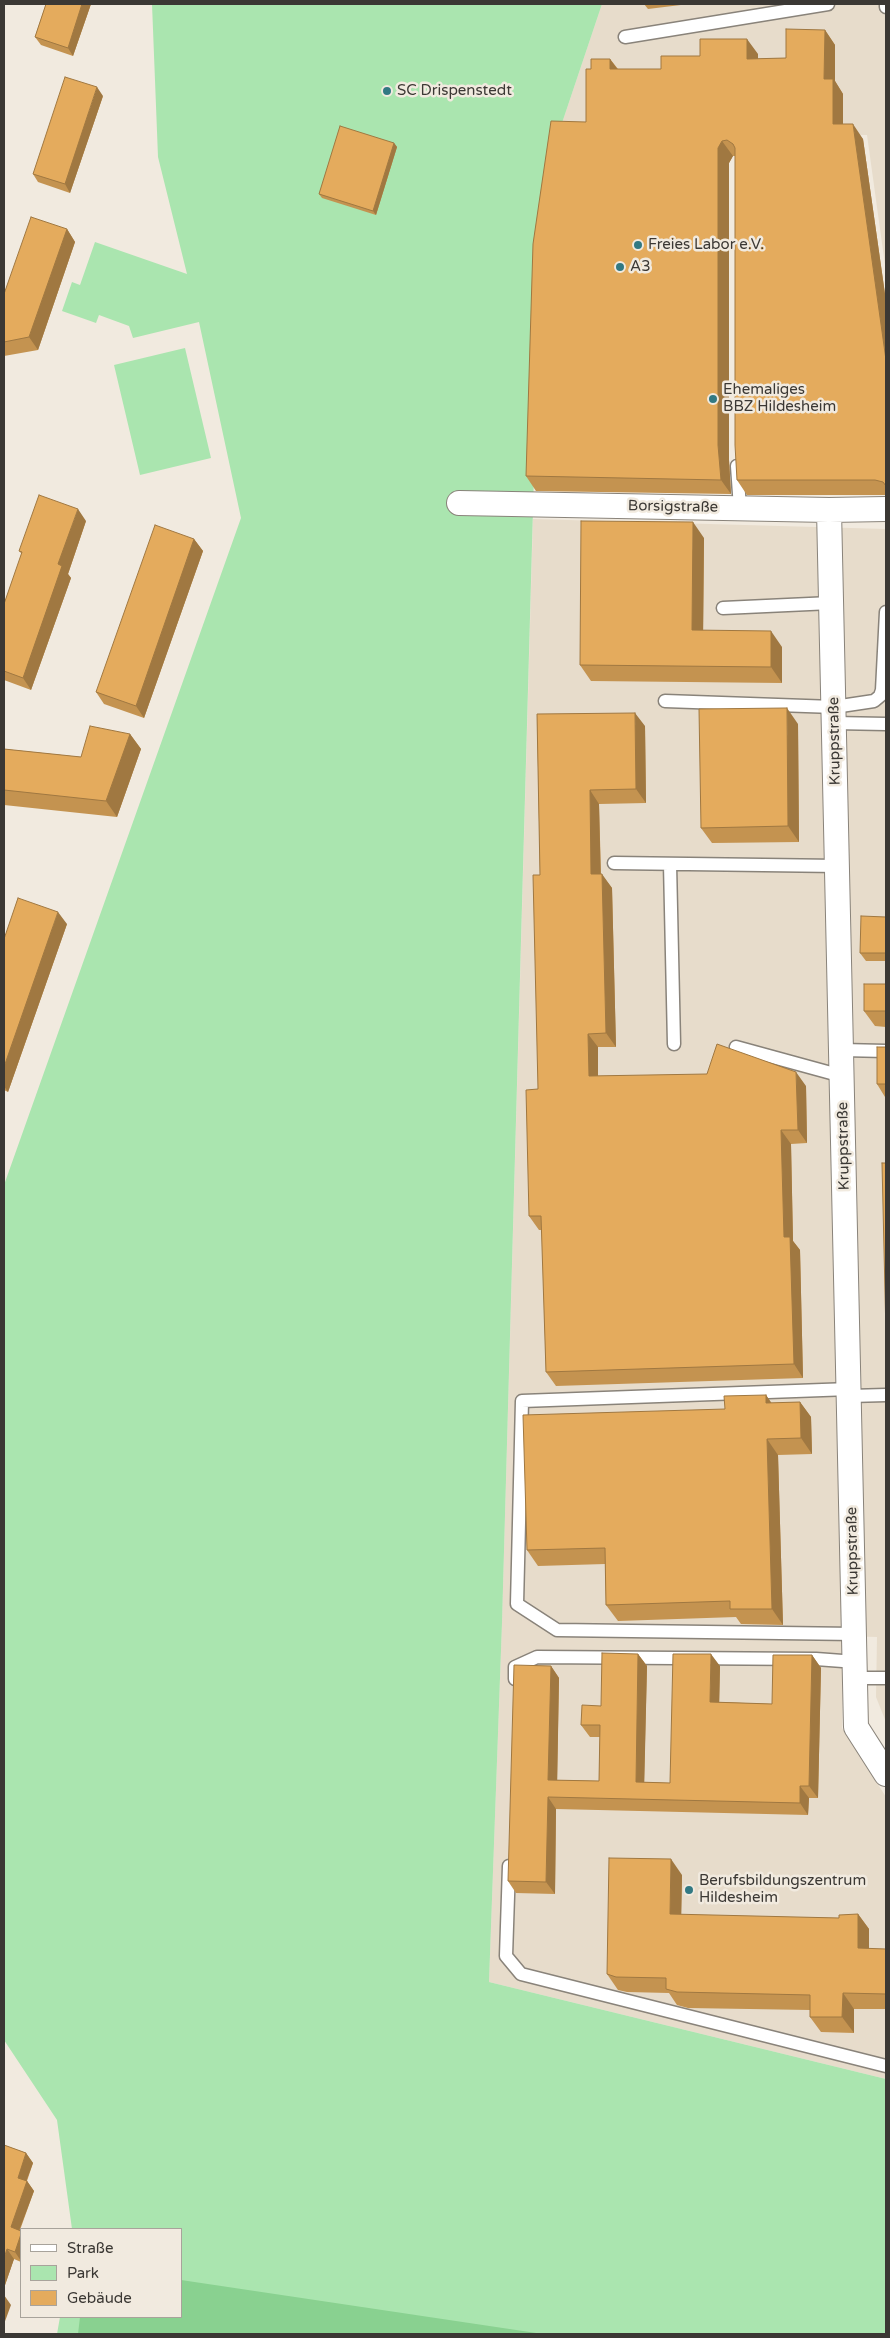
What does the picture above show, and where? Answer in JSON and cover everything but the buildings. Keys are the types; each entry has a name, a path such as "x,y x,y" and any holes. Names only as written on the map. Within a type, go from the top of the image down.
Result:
{"street":[{"name":"Borsigstraße","path":"459,503 829,510 886,509"},
{"name":"Kruppstraße","path":"829,510 856,1727 886,1774"}],"lane":[{"path":"626,37 828,4"},
{"path":"737,450 740,508"},
{"path":"723,608 831,603"},
{"path":"834,715 867,703 880,696 882,690 886,612"},
{"path":"665,701 834,715 886,724"},
{"path":"614,863 838,866"},
{"path":"670,864 674,1044"},
{"path":"736,1047 842,1076"},
{"path":"842,1050 886,1051"},
{"path":"855,1634 557,1630 517,1604 522,1401 850,1393 886,1395"},
{"path":"514,1687 515,1667 537,1656 816,1659 886,1678"},
{"path":"509,1857 506,1956 521,1974 886,2066"}],"shaded area":[{"path":"602,4 886,4 886,272 867,135 559,132"},
{"path":"533,519 886,529 886,1722 876,1697 877,1637 843,1636 842,1728 886,1797 886,2079 489,1982 502,1623"}],"green space":[{"path":"152,4 602,4 559,132 540,258 502,1623 489,1982 886,2079 886,2334 57,2334 60,2318 182,2318 182,2228 72,2228 57,2120 4,2040 4,1185 241,518 199,322 133,338 129,326 99,315 96,323 62,311 72,282 80,285 95,242 187,274 158,157"},
{"path":"185,348 211,458 140,475 114,365"},
{"path":"182,2280 543,2334 78,2334 80,2318 182,2318"}],"place":[{"name":"SC Drispenstedt","path":"387,91"},
{"name":"Freies Labor e.V.","path":"638,245"},
{"name":"A3","path":"620,267"},
{"name":"Ehemaliges BBZ Hildesheim","path":"713,399"},
{"name":"Berufsbildungszentrum Hildesheim","path":"689,1890"}]}
